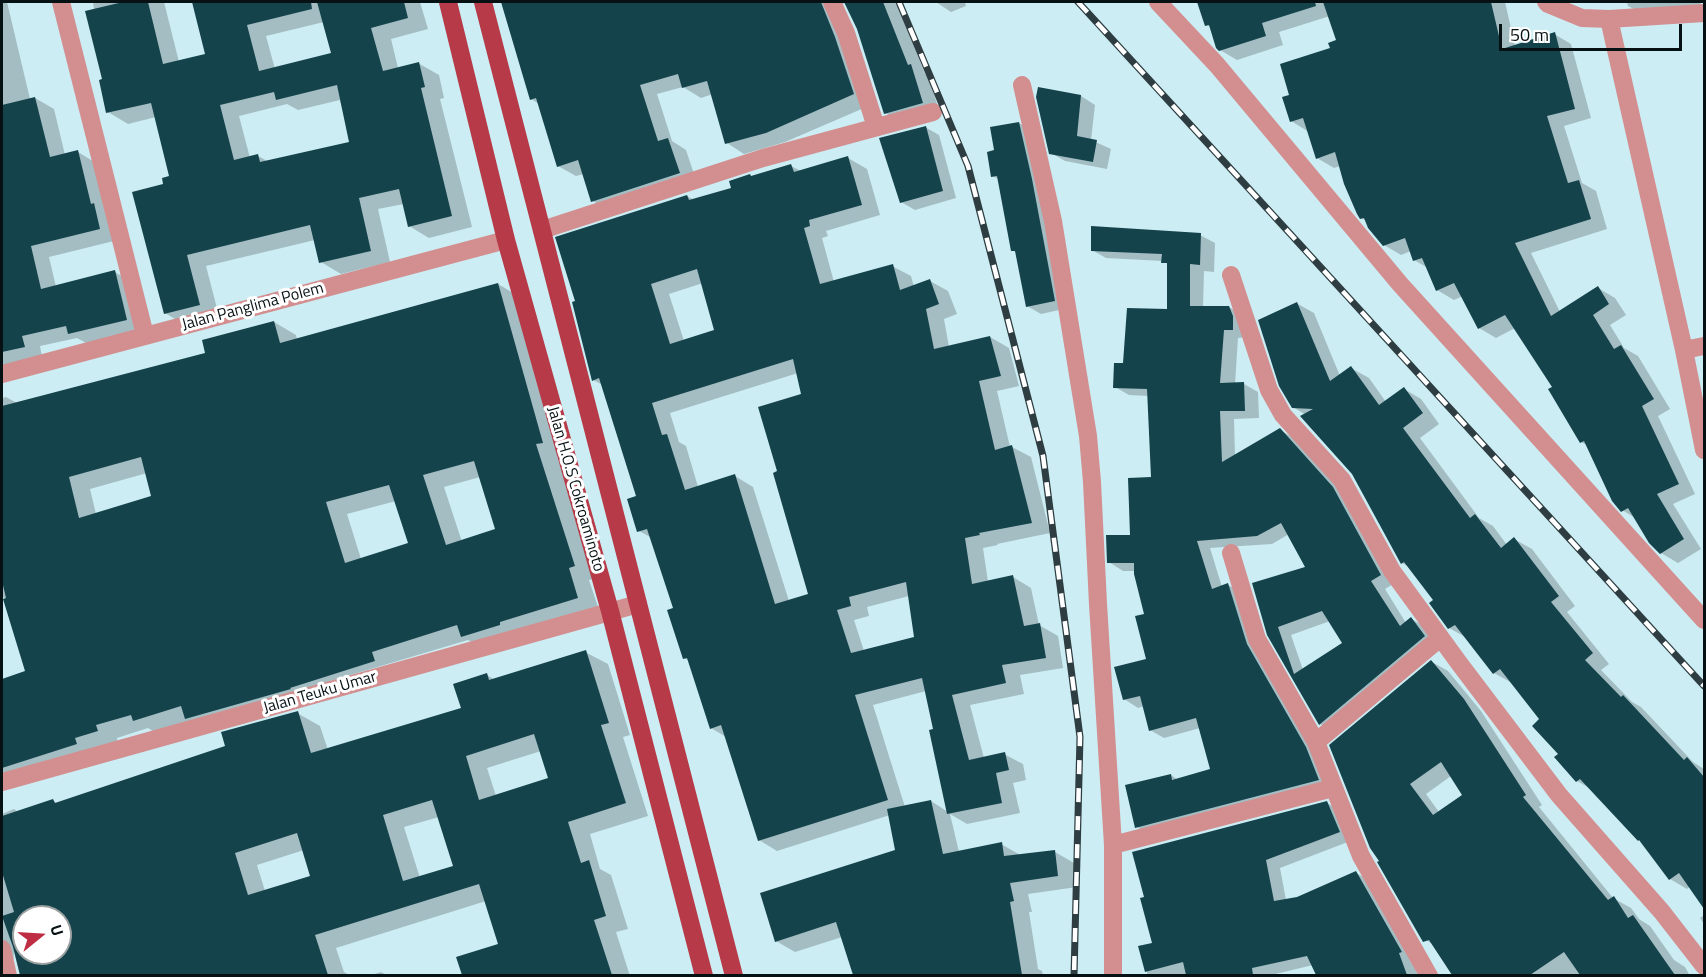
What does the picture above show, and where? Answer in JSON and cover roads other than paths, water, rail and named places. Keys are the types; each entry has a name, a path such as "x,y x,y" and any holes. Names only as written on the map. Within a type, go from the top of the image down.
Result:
{"main road":[{"name":"Jalan H.O.S Cokroaminoto","path":"447,2 506,240 610,611 704,975"},
{"name":"Jalan H.O.S Cokroaminoto","path":"483,2 734,975"}],"street":[{"path":"61,2 145,335"},
{"path":"832,2 846,33 876,127"},
{"path":"1158,2 1217,65 1400,284 1704,620"},
{"path":"1546,2 1582,18 1609,19 1704,13"},
{"path":"1609,19 1704,450"},
{"path":"1022,85 1053,221 1088,436 1113,845 1113,975"},
{"path":"542,230 763,158 933,112"},
{"name":"Jalan Panglima Polem","path":"2,374 506,240"},
{"path":"1231,275 1269,390 1283,415 1342,480 1392,571 1558,795 1662,912 1704,966"},
{"path":"1684,351 1704,346"},
{"path":"1232,553 1257,639 1316,742 1361,856 1429,975"},
{"name":"Jalan Teuku Umar","path":"2,782 638,604"},
{"path":"1316,742 1440,638"},
{"path":"1113,845 1333,789"},
{"path":"2,949 8,975"}],"railway":[{"path":"899,2 968,166 1043,456 1080,737 1074,976"},
{"path":"1078,2 1704,686"}]}
